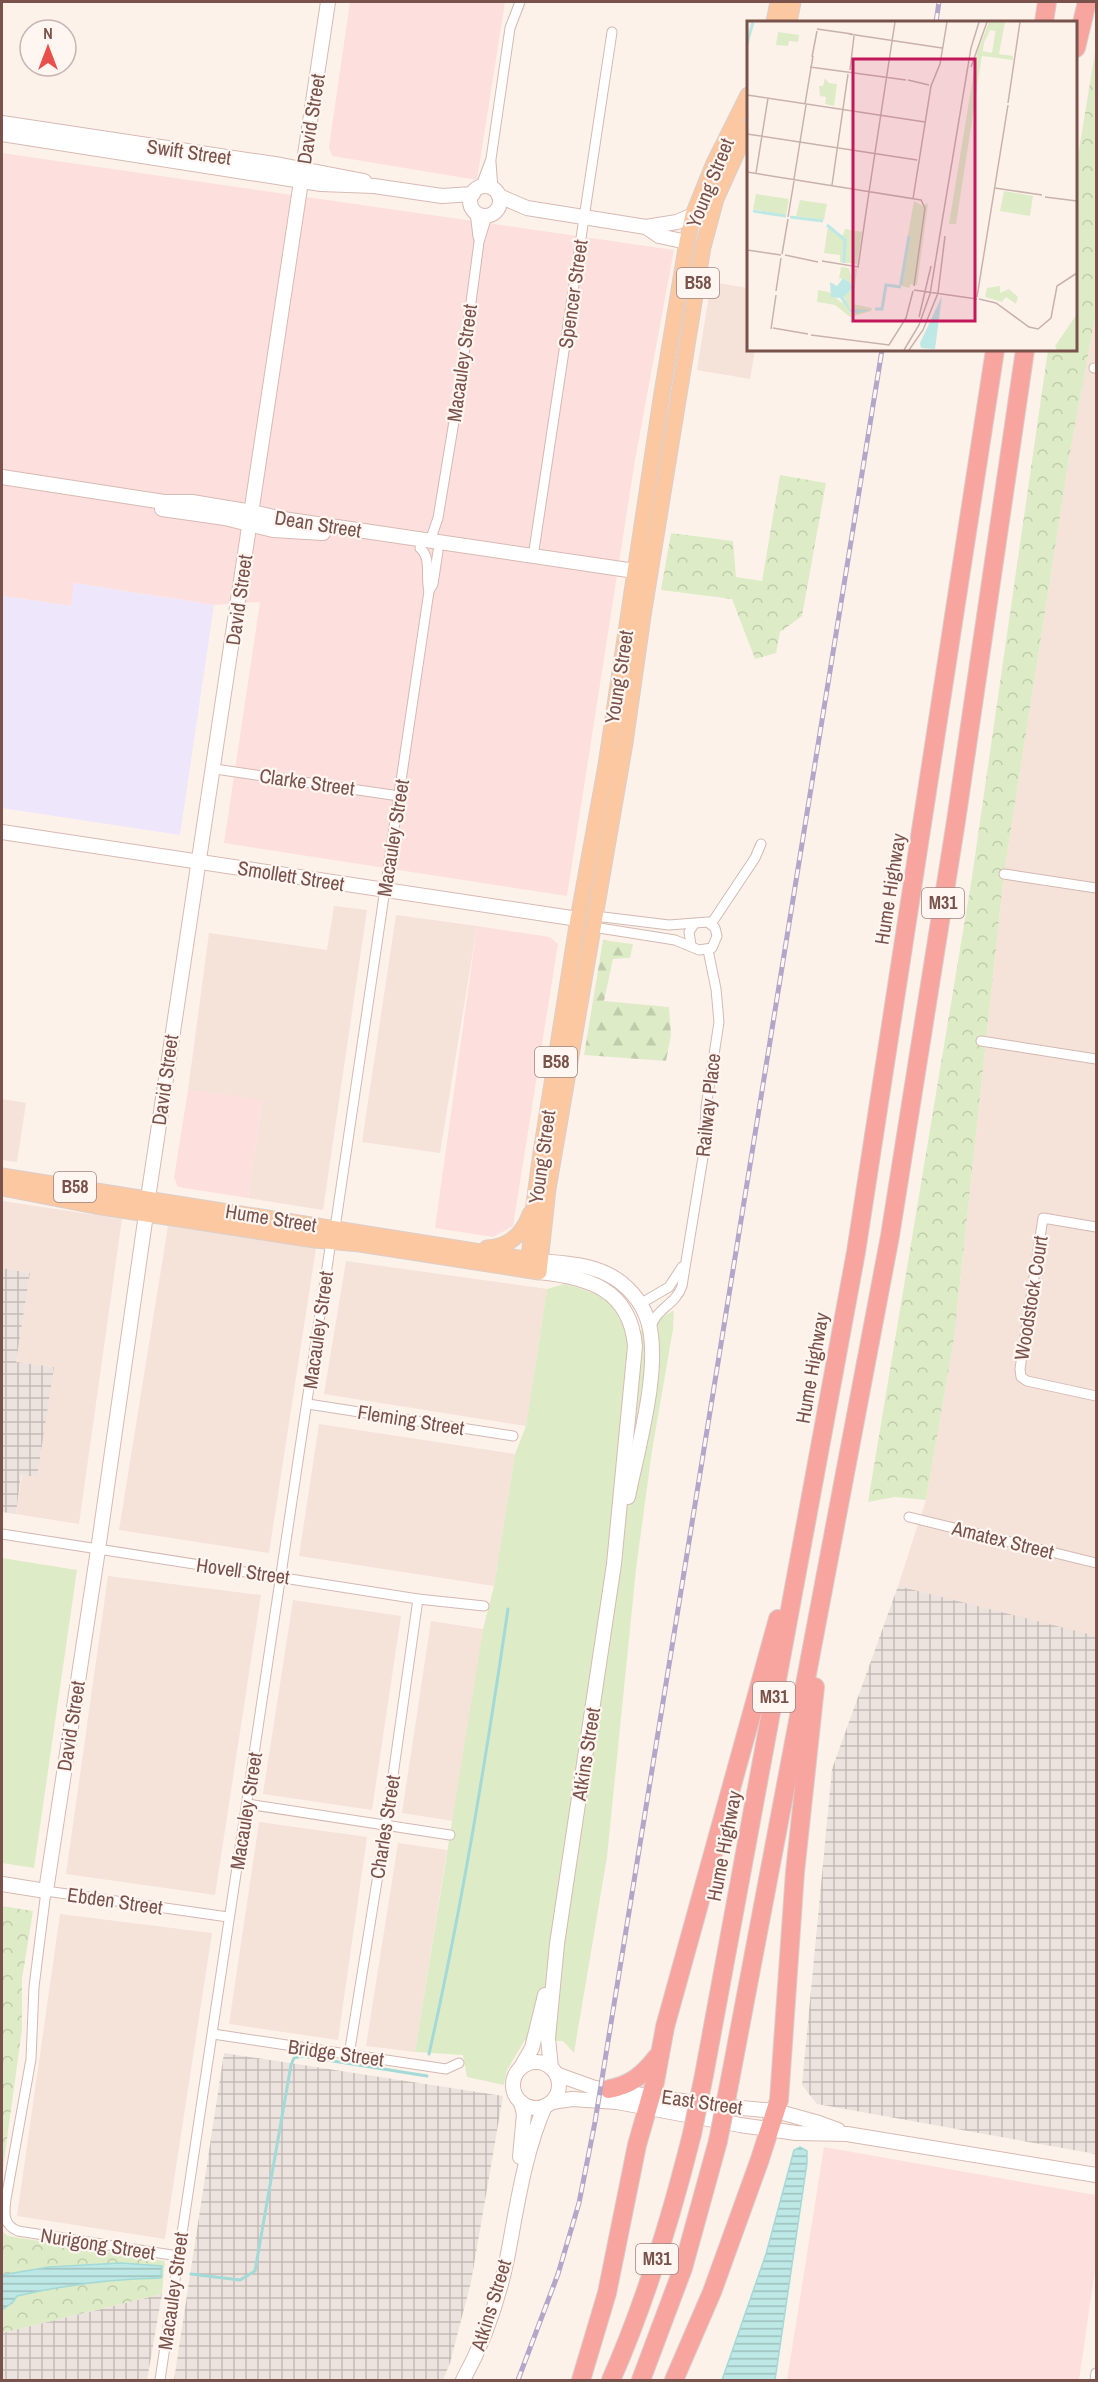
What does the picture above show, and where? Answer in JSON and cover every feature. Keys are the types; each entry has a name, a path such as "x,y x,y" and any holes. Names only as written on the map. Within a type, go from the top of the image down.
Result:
{"highway":[{"path":"1037,21 1039,2"},
{"path":"1044,21 1047,2"},
{"path":"1073,21 1076,2"},
{"path":"1077,44 1087,2"},
{"name":"Hume Highway","path":"611,2380 641,2307 661,2248 692,2134 704,2075 856,1252 995,351"},
{"name":"M31","path":"641,2380 683,2268 718,2141 755,1956 847,1454 890,1236 956,821 1024,351"},
{"path":"581,2380 608,2293 658,2056 784,1598 844,1318"},
{"path":"674,2380 712,2292 771,2129 779,2100 795,1872 806,1764 818,1665 844,1501 847,1454"},
{"path":"609,2090 623,2086 643,2075 658,2056"}],"main road":[{"name":"David Street","path":"148,1198 215,769 328,2"},
{"path":"774,21 778,2"},
{"path":"789,21 793,2"},
{"name":"Young Street","path":"534,1265 625,743 640,575 687,242 693,215 714,163 747,97"},
{"name":"Swift Street","path":"2,123 202,159"},
{"name":"Young Street","path":"534,1265 534,1204 578,919 640,575 707,229 720,189 747,130"},
{"name":"Swift Street","path":"2,134 302,174 354,187 374,186 442,196 482,212 527,208"},
{"name":"Swift Street","path":"442,196 486,192 527,208 646,227 677,222 693,215"},
{"path":"486,192 500,205 482,212 471,203 486,192"},
{"name":"Swift Street","path":"646,227 659,236 687,242"},
{"path":"687,242 707,229"},
{"name":"Dean Street","path":"2,477 164,502 192,502 433,546"},
{"name":"Dean Street","path":"2,485 225,519 250,526 289,532 321,533 433,546 640,575"},
{"name":"Smollett Street","path":"2,832 578,919"},
{"path":"578,919 594,922"},
{"name":"Hume Street","path":"2,1176 148,1198 333,1234 360,1244 534,1265"},
{"name":"Hume Street","path":"2,1188 146,1214 466,1249 534,1265"},
{"path":"146,1214 148,1198"},
{"name":"B58","path":"466,1249 490,1248 506,1244 524,1228 534,1204"},
{"name":"David Street","path":"46,1891 146,1214"},
{"name":"Atkins Street","path":"534,1265 585,1267 603,1272 625,1286 640,1304 648,1322 652,1347 645,1406 615,1564 557,1944 548,2038 554,2071"},
{"name":"Atkins Street","path":"534,1265 596,1284 613,1296 627,1316 633,1332 635,1346 615,1564"},
{"path":"628,1421 643,1357 642,1336 637,1314 640,1304"},
{"name":"Ebden Street","path":"2,1884 46,1891"},
{"name":"Atkins Street","path":"522,2067 532,2048 557,1944"},
{"path":"536,2062 554,2071 559,2088 548,2104 528,2106 516,2096 513,2080 522,2067 536,2062"},
{"name":"East Street","path":"554,2071 585,2085 771,2129 796,2133 847,2134 1095,2174"},
{"name":"East Street","path":"548,2104 584,2099 648,2101 776,2111 819,2122 847,2134"},
{"name":"Atkins Street","path":"512,2228 523,2129 524,2114 521,2102"},
{"name":"Atkins Street","path":"463,2380 478,2353 493,2312 532,2134 548,2104"}],"street":[{"path":"486,192 510,28 520,2"},
{"name":"Spencer Street","path":"533,560 612,32"},
{"name":"Macauley Street","path":"160,2380 429,591 433,584 433,546 460,384 482,212"},
{"name":"Macauley Street","path":"429,591 427,560 424,551 443,539 438,518"},
{"name":"Clarke Street","path":"215,769 399,796"},
{"path":"711,924 750,866 761,844"},
{"path":"1004,874 1096,888"},
{"path":"704,921 711,924 717,936 715,945 708,950 699,950 692,945 594,922 669,925 694,924 704,921"},
{"path":"692,945 688,936 694,924"},
{"name":"Railway Place","path":"652,1347 653,1320 679,1294 683,1281 705,1145 706,1107 719,1022 716,989 708,950"},
{"path":"981,1041 1096,1059"},
{"name":"Woodstock Court","path":"1096,1227 1042,1216 1019,1379 1096,1396"},
{"name":"Railway Place","path":"640,1304 672,1283 686,1260"},
{"name":"Fleming Street","path":"308,1404 513,1437"},
{"name":"Amatex Street","path":"909,1516 1096,1563"},
{"name":"Hovell Street","path":"2,1534 418,1599 484,1606"},
{"name":"Charles Street","path":"349,2055 386,1825 418,1599"},
{"path":"247,1804 450,1835"},
{"name":"Ebden Street","path":"46,1891 228,1917"},
{"name":"David Street","path":"18,2231 7,2223 5,2205 31,2059 34,1987 46,1891"},
{"name":"Bridge Street","path":"213,2034 446,2069 459,2063"},
{"name":"Nurigong Street","path":"18,2231 178,2256"},
{"path":"1095,2380 1096,2373"}],"shaded area":[{"path":"350,2 505,2 477,180 332,156 329,147"},
{"path":"2,153 674,250 635,460 567,896 224,843 260,602 214,605 75,583 71,606 2,596"},
{"path":"711,282 747,288 747,351 755,351 750,379 697,370"},
{"path":"1096,312 1096,1637 898,1586 926,1500 954,1339 1004,874 1069,459"},
{"path":"74,583 214,605 180,835 2,808 2,596 71,606"},
{"path":"334,906 367,910 323,1210 248,1198 262,1101 188,1090 209,933 327,950"},
{"path":"396,915 477,926 440,1153 362,1142"},
{"path":"477,926 550,937 558,944 513,1226 493,1237 435,1228"},
{"path":"188,1090 262,1100 248,1198 178,1187 174,1178"},
{"path":"2,1099 26,1103 17,1162 2,1160"},
{"path":"2,1201 122,1219 79,1524 16,1514 22,1475 36,1477 53,1367 16,1362 30,1273 2,1268"},
{"path":"168,1226 316,1248 269,1553 119,1530"},
{"path":"346,1261 547,1289 526,1426 324,1394"},
{"path":"2,1268 30,1273 16,1362 54,1367 37,1477 21,1475 16,1514 2,1512"},
{"path":"319,1424 515,1454 494,1586 299,1556"},
{"path":"108,1576 261,1595 215,1895 66,1874"},
{"path":"898,1586 1096,1636 1096,2154 817,2104 802,2085 832,1769"},
{"path":"293,1600 401,1616 372,1810 263,1794"},
{"path":"431,1621 483,1629 453,1821 402,1813"},
{"path":"259,1822 367,1837 338,2040 229,2024"},
{"path":"398,1843 447,1850 415,2052 366,2046"},
{"path":"60,1914 212,1933 165,2239 17,2216"},
{"path":"224,2053 503,2096 471,2282 450,2363 443,2380 174,2380"},
{"path":"824,2147 1096,2195 1096,2263 1079,2380 787,2380"},
{"path":"162,2294 147,2380 2,2380 2,2333"}],"green space":[{"path":"1096,46 1096,312 1069,459 1004,874 954,1339 926,1500 895,1497 868,1502 972,877 1048,351 1077,351 1077,162"},
{"path":"780,475 826,483 802,616 780,632 776,653 755,659 732,599 661,590 671,533 733,541 736,577 762,581"},
{"path":"603,940 633,944 630,958 613,959 604,1001 669,1007 671,1035 666,1061 584,1055"},
{"path":"564,1284 588,1291 606,1300 618,1315 629,1338 674,1310 673,1329 652,1451 636,1569 607,1857 574,2053 563,2041 525,2040 507,2070 504,2085 467,2077 463,2055 415,2052 483,1629 494,1586 515,1454 526,1426 547,1289"},
{"path":"2,1558 77,1570 34,1868 2,1863"},
{"path":"2,1906 33,1911 22,1979 22,2029 2,2176 3,2089"},
{"path":"2,2231 8,2236 165,2261 162,2294 2,2333"}],"water":[{"path":"800,2147 807,2151 807,2163 775,2380 722,2380 766,2254 794,2150"},
{"path":"121,2263 162,2266 161,2278 88,2283 35,2292 17,2296 2,2310 2,2275 49,2267"}],"waterway":[{"path":"429,2054 473,1832 508,1609"},
{"path":"191,2274 240,2280 255,2271 294,2058 302,2056 427,2076"}],"railway":[{"path":"936,21 939,2"},
{"path":"518,2380 558,2274 579,2203 595,2122 882,351"}]}
